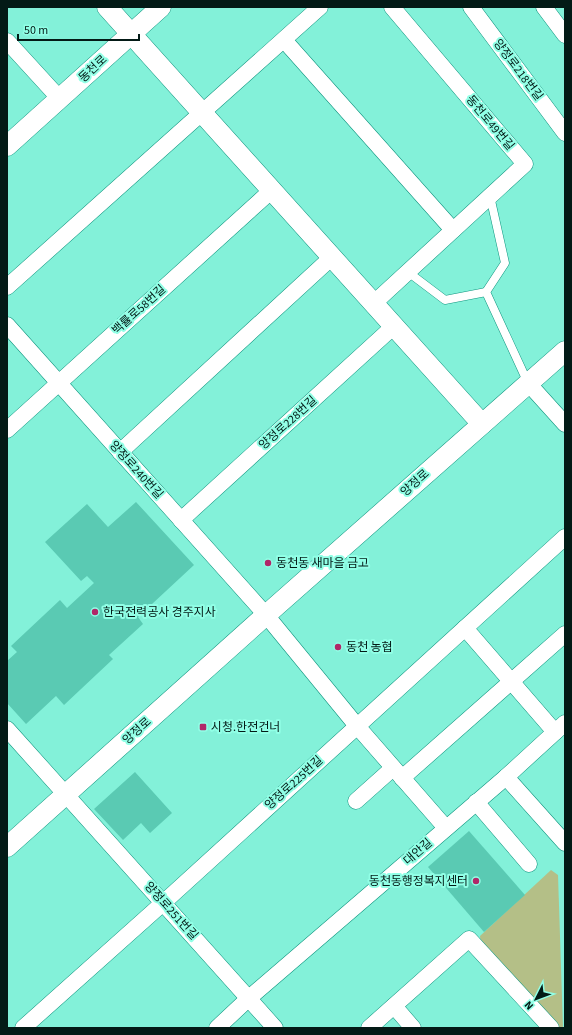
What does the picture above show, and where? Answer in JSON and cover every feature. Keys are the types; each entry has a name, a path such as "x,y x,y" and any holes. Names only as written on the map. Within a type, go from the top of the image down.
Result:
{"street":[{"path":"107,7 482,424"},
{"name":"동천로","path":"7,146 161,7"},
{"path":"7,287 320,7"},
{"name":"동천로49번길","path":"374,303 524,164 392,7"},
{"name":"양정로218번길","path":"471,7 565,133"},
{"path":"544,7 565,36"},
{"path":"284,40 453,230"},
{"path":"7,41 60,99"},
{"name":"백률로58번길","path":"7,430 272,190"},
{"path":"120,452 332,257"},
{"name":"양정로240번길","path":"7,324 266,615"},
{"name":"양정로228번길","path":"181,520 394,326"},
{"name":"양정로","path":"7,847 266,615 565,351"},
{"path":"528,383 565,424"},
{"name":"양정로225번길","path":"23,1028 163,903 565,537"},
{"path":"266,615 357,726 446,828"},
{"path":"465,628 511,681 560,727"},
{"path":"356,801 398,773 511,681 565,634"},
{"name":"대안길","path":"217,1028 249,998 506,776 560,727"},
{"name":"양정로251번길","path":"7,729 276,1028"},
{"path":"506,776 565,843"},
{"path":"476,802 529,864"},
{"path":"369,1028 469,939 551,1028"},
{"path":"394,1006 414,1028"}],"lane":[{"path":"408,272 445,300 486,292 505,263 490,196"},
{"path":"486,292 528,383"}],"green space":[{"path":"551,870 558,875 563,1028 551,1028 481,945 480,936"}],"building":[{"name":"한국전력공사 경주지사","path":"136,502 194,565 138,617 143,624 109,655 113,659 64,705 56,696 26,724 7,703 7,661 17,652 11,646 60,600 67,608 94,583 87,576 81,581 45,542 87,504 108,527"},
{"path":"135,772 172,813 150,833 141,823 123,840 94,809"},
{"name":"동천동행정복지센터","path":"469,831 525,895 484,932 428,867"}],"place":[{"name":"동천동 새마을 금고","path":"268,563"},
{"name":"한국전력공사 경주지사","path":"95,612"},
{"name":"동천 농협","path":"338,647"},
{"name":"시청.한전건너","path":"203,727"},
{"name":"동천동행정복지센터","path":"476,881"}]}
